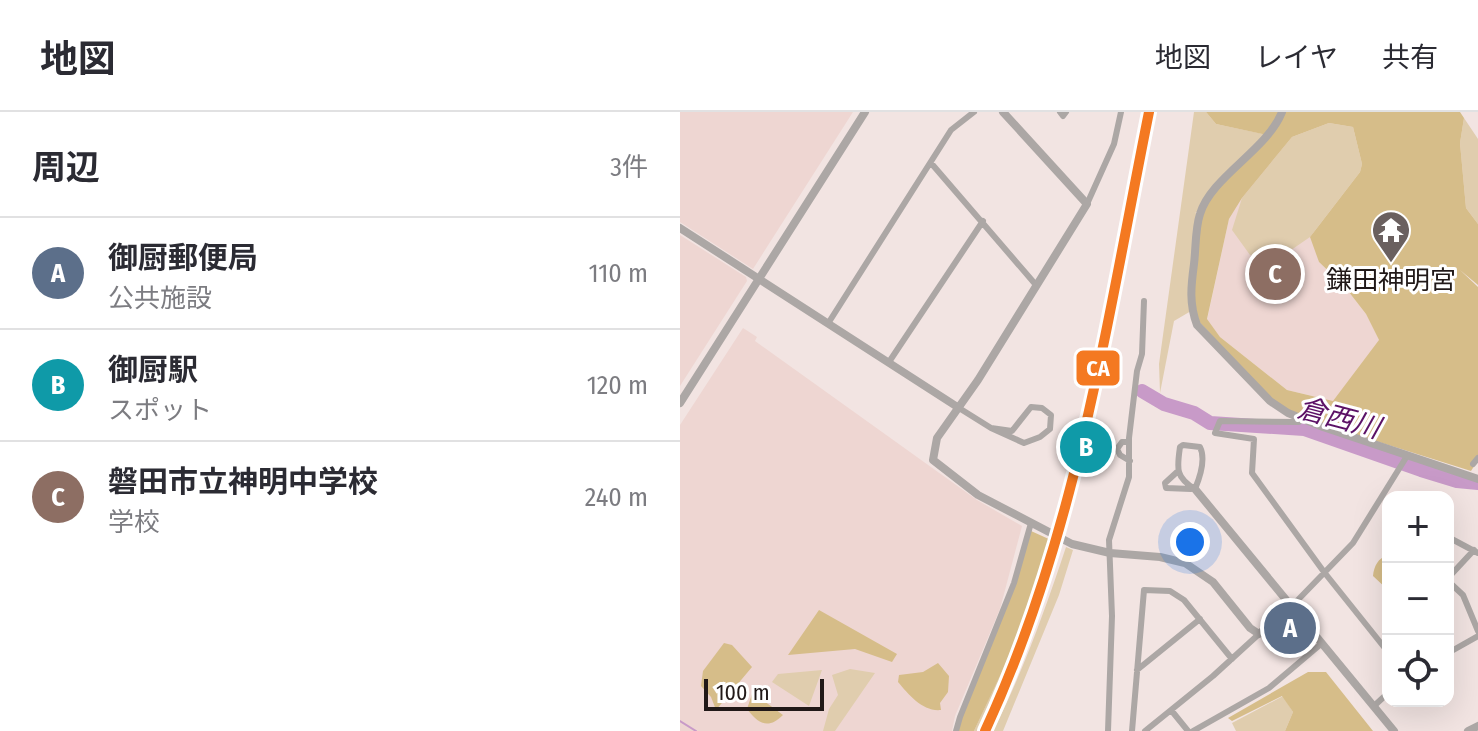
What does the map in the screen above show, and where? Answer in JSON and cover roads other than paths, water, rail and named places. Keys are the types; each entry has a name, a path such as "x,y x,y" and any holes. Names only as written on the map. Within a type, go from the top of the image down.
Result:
{"street":[{"path":"680,403 865,112"},
{"path":"829,322 951,130 974,112"},
{"path":"1003,112 1087,204"},
{"path":"1060,112 1063,116 1066,112"},
{"path":"1121,112 1114,144 1087,204 937,438 933,460 978,495 1072,544 1185,563 1202,572 1250,628 1259,634"},
{"path":"1282,112 1268,135 1216,189 1202,210 1190,293 1191,311 1197,325 1206,338 1270,401 1302,419 1478,479"},
{"path":"931,163 1036,285"},
{"path":"889,362 983,221"},
{"path":"680,228 991,428 1024,443 1050,429 1051,415 1042,408 1031,407 1012,431 991,428"},
{"path":"1108,731 1112,527 1129,477 1129,442 1135,384 1142,354 1144,301"},
{"path":"1302,419 1299,422 1220,421 1215,433 1254,439 1252,473 1324,572 1382,644"},
{"path":"1129,442 1122,442 1117,449 1130,461"},
{"path":"1195,489 1203,451 1200,447 1183,445 1180,447 1177,472 1180,479 1195,489 1394,731"},
{"path":"1145,731 1292,606 1353,543 1407,456"},
{"path":"1177,472 1165,483 1166,488 1195,489"},
{"path":"956,731 1014,583 1031,523"},
{"path":"1454,540 1476,552 1454,574"},
{"path":"1454,586 1463,595 1478,634 1454,649"},
{"path":"1132,731 1144,590 1170,591 1184,600 1232,659"},
{"path":"1137,670 1200,619"},
{"path":"1171,710 1191,731 1269,688 1321,644"},
{"path":"1374,706 1382,699"},
{"path":"1468,731 1478,726"}],"waterway":[{"name":"倉西川","path":"1142,391 1210,423 1304,429 1421,470 1457,481 1478,483"},
{"path":"680,721 696,731"}],"place":[{"name":"鎌田神明宮","path":"1391,264"},
{"name":"磐田市立神明中学校","path":"1275,274"},
{"name":"御厨駅","path":"1086,447"},
{"name":"御厨郵便局","path":"1290,628"}]}
